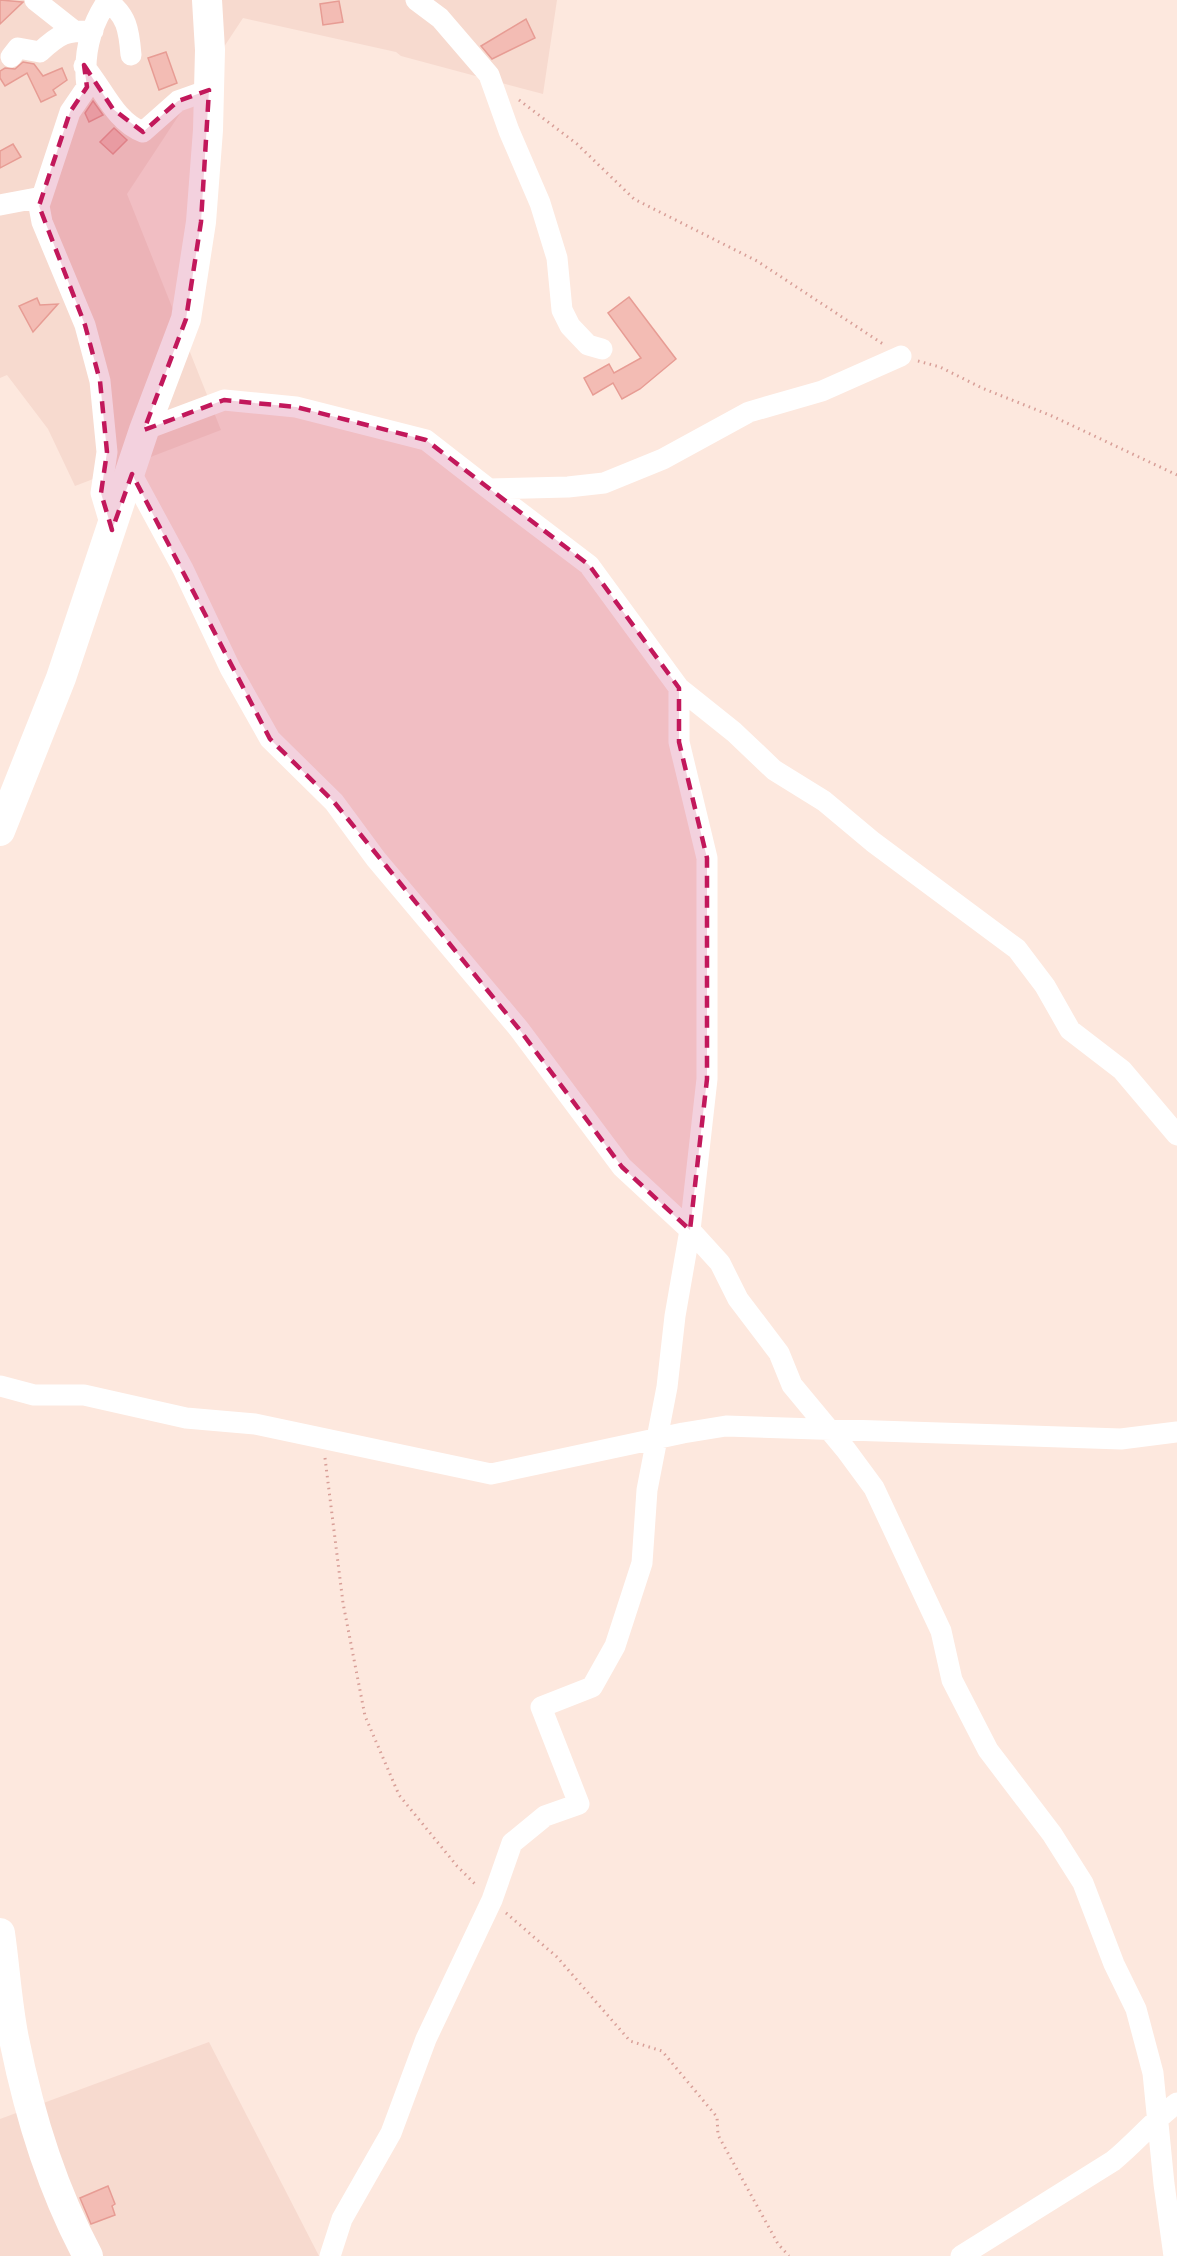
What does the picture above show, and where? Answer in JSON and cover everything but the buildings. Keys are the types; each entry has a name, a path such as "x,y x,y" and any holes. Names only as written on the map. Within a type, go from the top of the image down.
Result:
{"street":[{"path":"35,0 83,30"},
{"path":"11,57 18,48 40,52 56,37 83,30 107,0 117,6 129,32 131,55"},
{"path":"0,831 61,678 144,430 186,319 201,222 208,90 207,0"},
{"path":"416,0 440,18 489,75 509,131 540,203 557,258 562,310 570,326 588,345 602,349"},
{"path":"83,30 87,87 70,112 39,206 42,222 86,325 100,381 107,452 101,493 112,530"},
{"path":"84,65 101,86 113,109 132,128 143,132 178,101 208,90"},
{"path":"0,205 42,196"},
{"path":"489,489 568,487 604,483 663,459 749,412 822,391 901,356"},
{"path":"144,430 224,400 296,407 426,440 589,565 679,688 734,732 774,770 824,801 873,842 1017,949 1045,986 1070,1030 1122,1070 1177,1135"},
{"path":"131,473 183,569 230,668 270,739 334,802 376,859 519,1029 622,1167 690,1230 720,1263 738,1299 779,1353 792,1385 874,1488 941,1631 952,1680 988,1750 1052,1834 1083,1883 1114,1964 1136,2009 1153,2073 1174,2256"},
{"path":"330,2256 342,2219 391,2133 426,2039 492,1900 512,1843 545,1816 579,1804 541,1707 592,1688 615,1646 642,1563 647,1490 667,1387 675,1316 690,1230 707,1079 707,858 679,742 679,688"},
{"path":"0,1386 34,1395 84,1395 186,1418 255,1424 491,1474 726,1426 1121,1439 1177,1432"},
{"path":"0,1933 13,2037 37,2132 67,2217 88,2256"},
{"path":"961,2256 1113,2162 1134,2144 1158,2117 1177,2103"}],"path":[{"path":"489,75 576,144 634,199 756,261 901,356 940,367 1177,475"}],"highlighted area":[{"path":"84,65 113,109 143,132 178,101 209,90 201,222 186,319 144,430 224,400 296,407 426,440 589,565 679,688 679,742 707,858 707,1079 690,1230 622,1167 519,1029 334,802 270,739 132,474 112,530 101,493 107,452 100,381 85,325 39,206 70,112 87,87"}],"shaded area":[{"path":"0,0 557,0 543,94 401,56 396,52 243,18 127,194 221,430 75,486 48,429 7,375 0,378"},
{"path":"209,2042 319,2256 0,2256 0,2119"}]}
